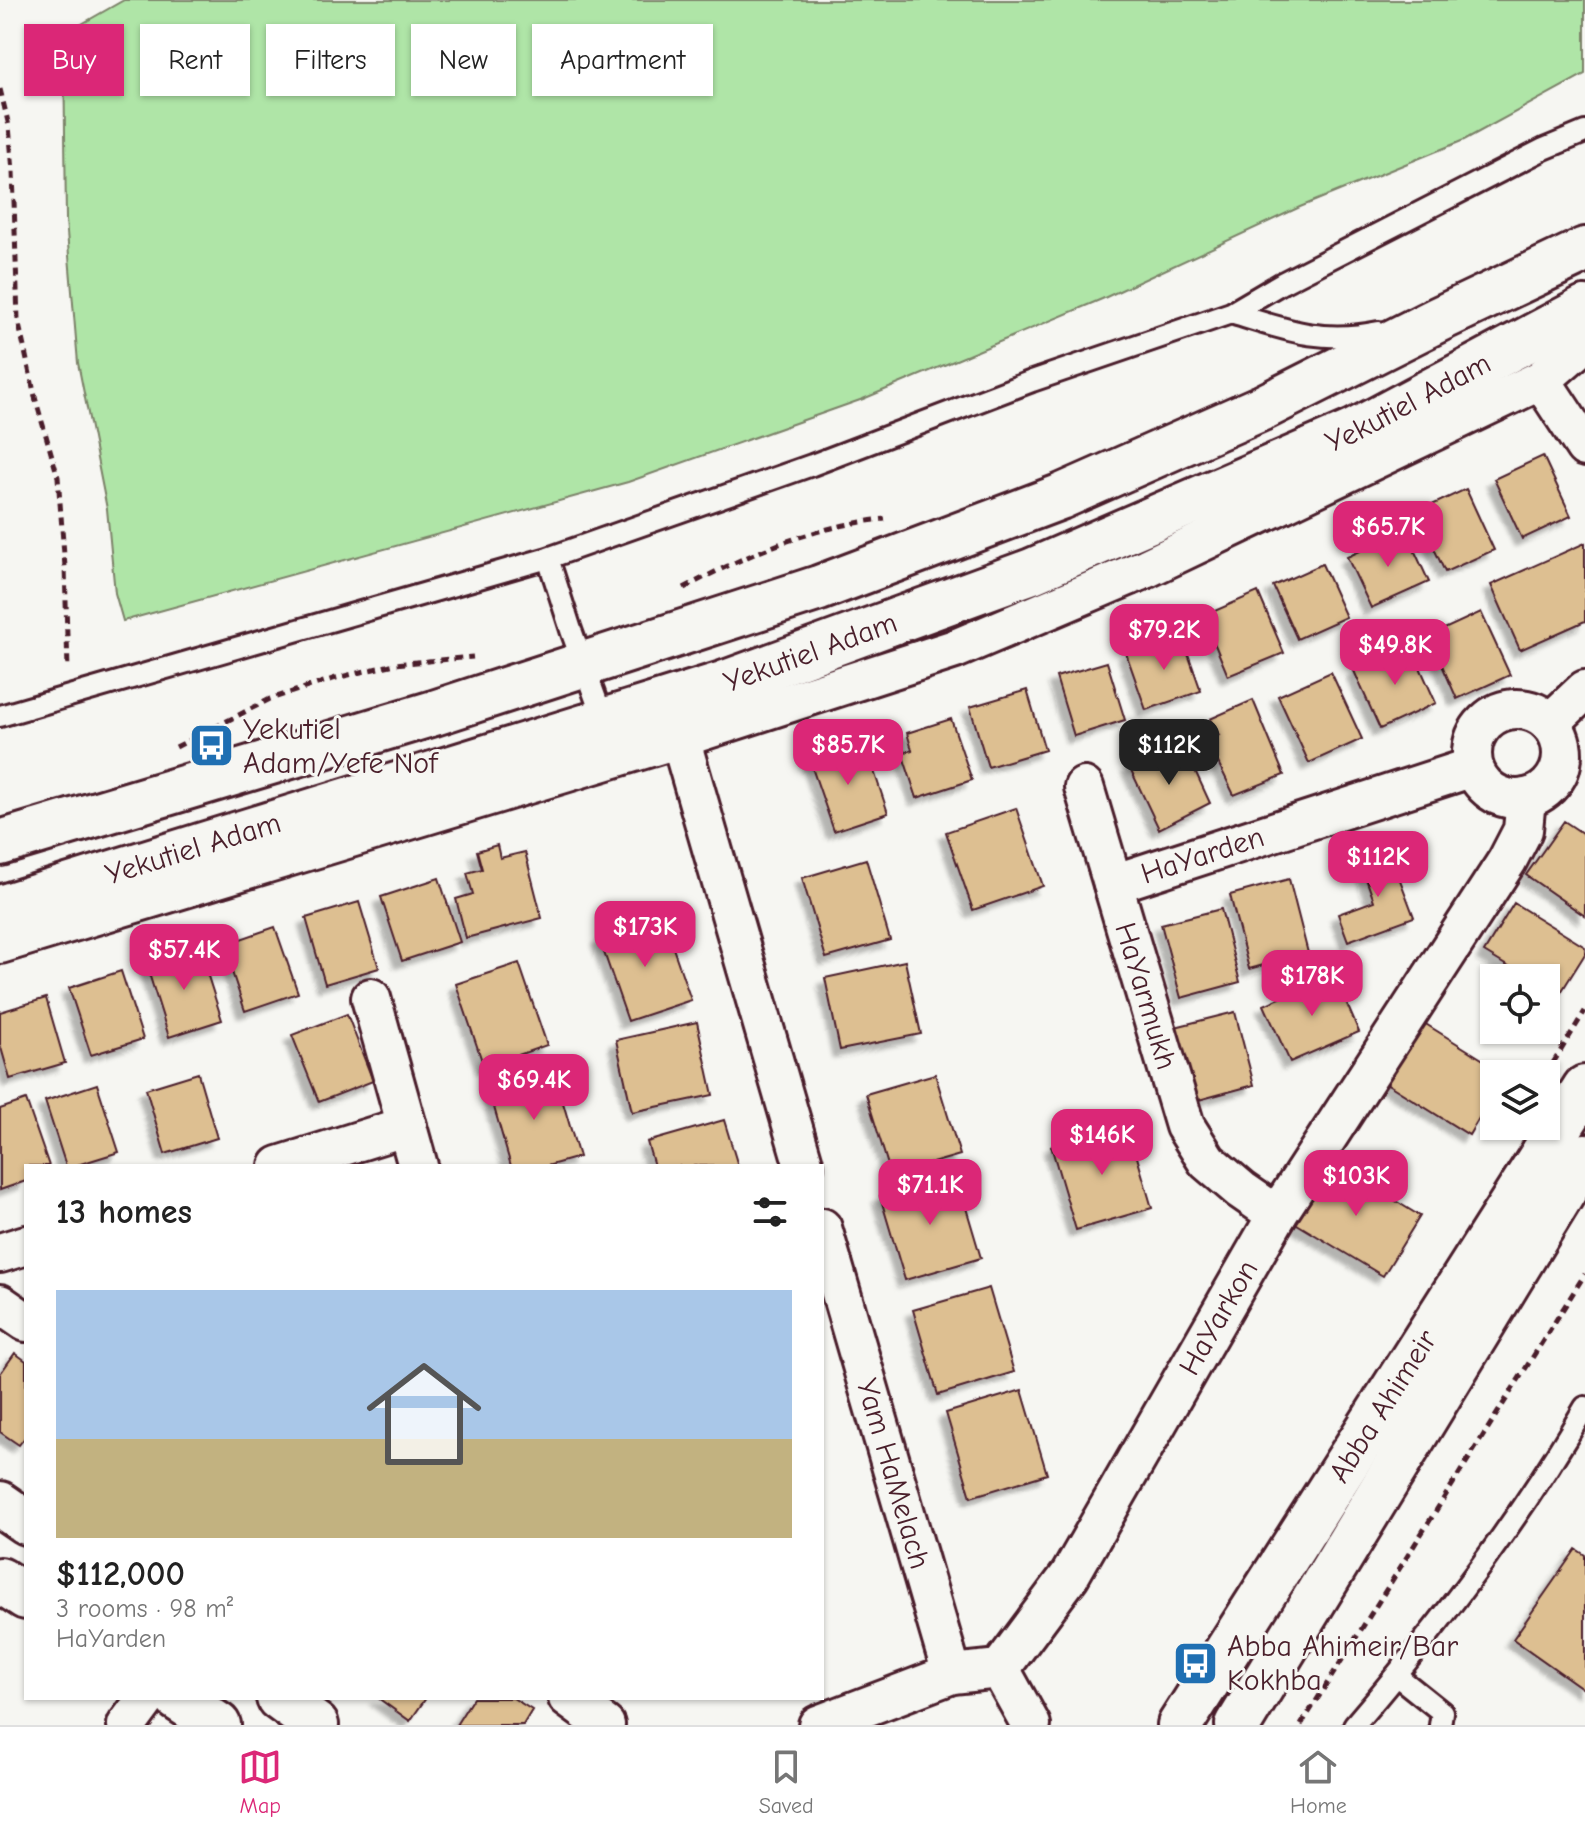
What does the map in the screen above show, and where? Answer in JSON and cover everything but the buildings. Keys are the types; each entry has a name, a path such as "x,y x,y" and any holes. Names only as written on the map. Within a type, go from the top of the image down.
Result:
{"main road":[{"name":"Yekutiel Adam","path":"0,843 585,665 819,588 1060,497 1264,407 1585,250"},
{"name":"Yekutiel Adam","path":"0,908 723,684 1032,571 1354,432 1585,309"},
{"name":"Abba Ahimeir","path":"1180,1725 1585,1088"},
{"name":"Abba Ahimeir","path":"1238,1725 1585,1156"},
{"path":"0,1504 24,1521"},
{"path":"0,1580 24,1596"},
{"path":"180,1700 218,1725"},
{"path":"282,1700 316,1725"}],"street":[{"path":"0,944 680,738 955,649 1147,568 1541,380 1585,342"},
{"path":"1541,380 1585,447"},
{"path":"1550,723 1585,690"},
{"path":"1514,708 1540,714 1550,723 1558,734 1562,748 1558,774 1539,794 1526,798 1513,799 1488,789 1473,767 1471,753 1473,740 1489,718 1514,708"},
{"path":"680,738 803,1164"},
{"name":"HaYarden","path":"1113,884 1473,767"},
{"name":"HaYarmukh","path":"1084,787 1185,1126 1207,1161 1277,1215"},
{"name":"HaYarkon","path":"1000,1669 1070,1575 1277,1215 1507,861 1523,830 1526,798"},
{"path":"371,998 417,1164"},
{"path":"285,1164 407,1126"},
{"name":"Yam HaMelach","path":"824,1235 952,1674"},
{"path":"0,1253 24,1246"},
{"path":"0,1304 24,1321"},
{"path":"818,1725 952,1674 1000,1669 1031,1725"},
{"path":"127,1725 146,1700"},
{"path":"571,1700 605,1725"}],"lane":[{"path":"0,716 548,558 812,465 1032,381 1231,313 1282,283 1544,149 1585,132"},
{"path":"1231,313 1309,336 1349,338 1437,320"},
{"path":"548,558 603,719"},
{"path":"1354,1725 1420,1649 1542,1481 1585,1407"},
{"path":"1397,1676 1442,1712 1440,1725"}],"path":[{"path":"0,89 9,126 13,171 18,320 36,401 58,477 65,567 69,696"},
{"path":"675,593 729,564 795,536 898,518"},
{"path":"169,750 270,699 336,678 395,664 483,656"},
{"path":"1555,1060 1585,1011"},
{"path":"1301,1725 1585,1274"}],"green space":[{"path":"124,0 1585,0 1585,74 1464,140 1300,207 1102,299 863,399 628,482 123,621 115,593 107,509 78,363 66,220 65,96 124,96 124,24 82,24"}],"place":[{"name":"Yekutiel Adam/Yefe Nof","path":"212,746"},
{"name":"Abba Ahimeir/Bar Kokhba","path":"1196,1663"}]}
